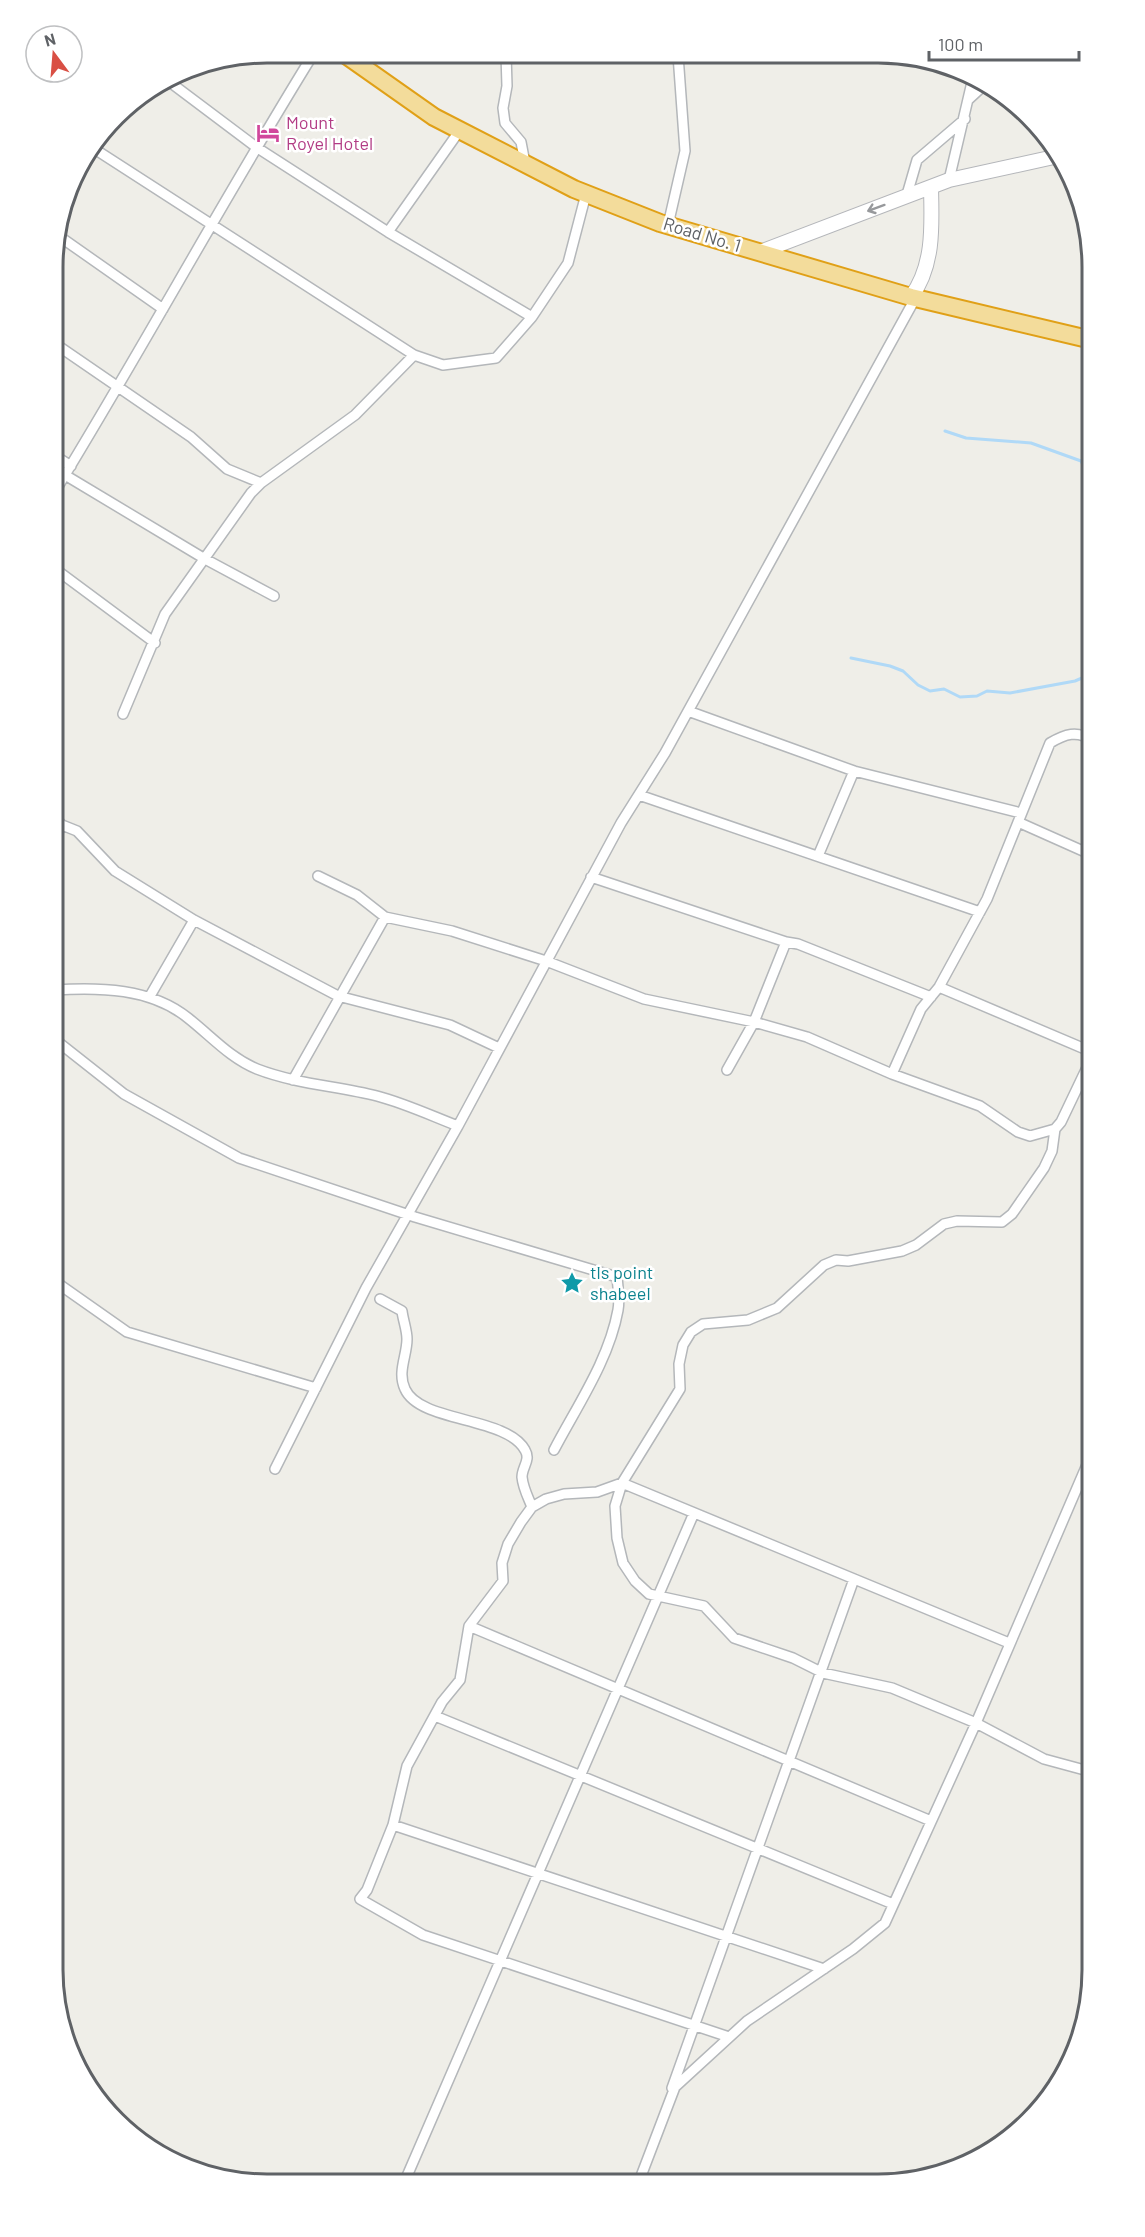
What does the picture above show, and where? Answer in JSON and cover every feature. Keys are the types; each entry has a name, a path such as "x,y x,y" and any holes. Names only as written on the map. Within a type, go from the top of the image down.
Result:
{"highway":[{"name":"Road No. 1","path":"357,63 434,117 586,194 668,225 913,297 1082,338"}],"main road":[{"path":"760,252 950,180 1050,158"},
{"path":"913,297 922,281 932,236 931,189"}],"street":[{"path":"63,478 118,389 256,147 308,63"},
{"path":"506,63 507,86 503,108 505,123 521,142 525,163"},
{"path":"668,225 685,151 679,63"},
{"path":"174,86 256,147 388,232 532,316"},
{"path":"950,180 971,86"},
{"path":"969,99 979,90"},
{"path":"906,198 917,160 965,119"},
{"path":"388,232 460,130"},
{"path":"99,152 414,355 443,365 496,358 532,316 568,263 586,194"},
{"path":"65,240 163,309"},
{"path":"275,1469 366,1288 458,1126 591,877 688,711 913,297"},
{"path":"63,349 118,389 191,436 227,469 261,483"},
{"path":"123,714 165,614 261,483 355,415 414,355"},
{"path":"63,461 70,466"},
{"path":"65,475 205,559 274,596"},
{"path":"63,575 154,643"},
{"path":"688,711 854,771 1020,817 1082,850"},
{"path":"892,1074 921,1009 939,987 980,912 1050,743 1066,733 1082,735"},
{"path":"818,856 854,771"},
{"path":"639,795 980,912"},
{"path":"63,825 77,831 115,871 194,920 338,996 450,1025 499,1048"},
{"path":"318,876 357,895 385,917 452,932 546,961 644,999 754,1022 807,1037 892,1074 980,1106 1018,1132 1030,1136 1055,1129"},
{"path":"591,877 798,944 931,997"},
{"path":"294,1080 338,996 385,917"},
{"path":"150,996 194,920"},
{"path":"727,1070 754,1022 786,942"},
{"path":"939,987 1082,1048"},
{"path":"63,989 89,988 150,996 186,1016 226,1051 256,1068 294,1080 379,1096 458,1126"},
{"path":"63,1046 124,1094 239,1158 408,1214 617,1277 618,1307 611,1338 597,1371 554,1450"},
{"path":"1082,1078 1061,1122 1055,1129 1052,1151 1044,1168 1012,1214 1002,1222 957,1221 944,1224 916,1245 902,1251 848,1261 836,1260 824,1265 777,1308 748,1320 704,1324 691,1332 683,1345 679,1364 680,1389 622,1483 615,1506 617,1538 623,1563 634,1581 649,1594 704,1606 734,1638 793,1659 821,1672 892,1688 975,1723 1044,1759 1082,1769"},
{"path":"63,1287 128,1332 316,1388"},
{"path":"380,1299 402,1311 407,1338 401,1372 405,1389 413,1400 476,1425 490,1426 520,1444 526,1451 527,1462 522,1474 524,1488 532,1508"},
{"path":"642,2174 675,2087 747,2020 824,1969 885,1923 1082,1479"},
{"path":"729,2037 423,1935 360,1899 367,1890 393,1825 407,1766 435,1716 460,1680 469,1626 503,1581 502,1563 508,1544 532,1508 546,1499 597,1492 622,1483 1009,1643"},
{"path":"408,2174 694,1513"},
{"path":"641,2174 854,1579"},
{"path":"469,1626 931,1821"},
{"path":"435,1716 893,1904"},
{"path":"393,1825 824,1969"}],"waterway":[{"path":"945,431 966,438 1031,443 1082,463"},
{"path":"851,658 890,666 903,671 918,685 930,691 944,689 960,697 977,696 987,691 1010,693 1082,678"}],"place":[{"name":"Mount Royel Hotel","path":"268,133"},
{"name":"tls point shabeel","path":"572,1283"}]}
